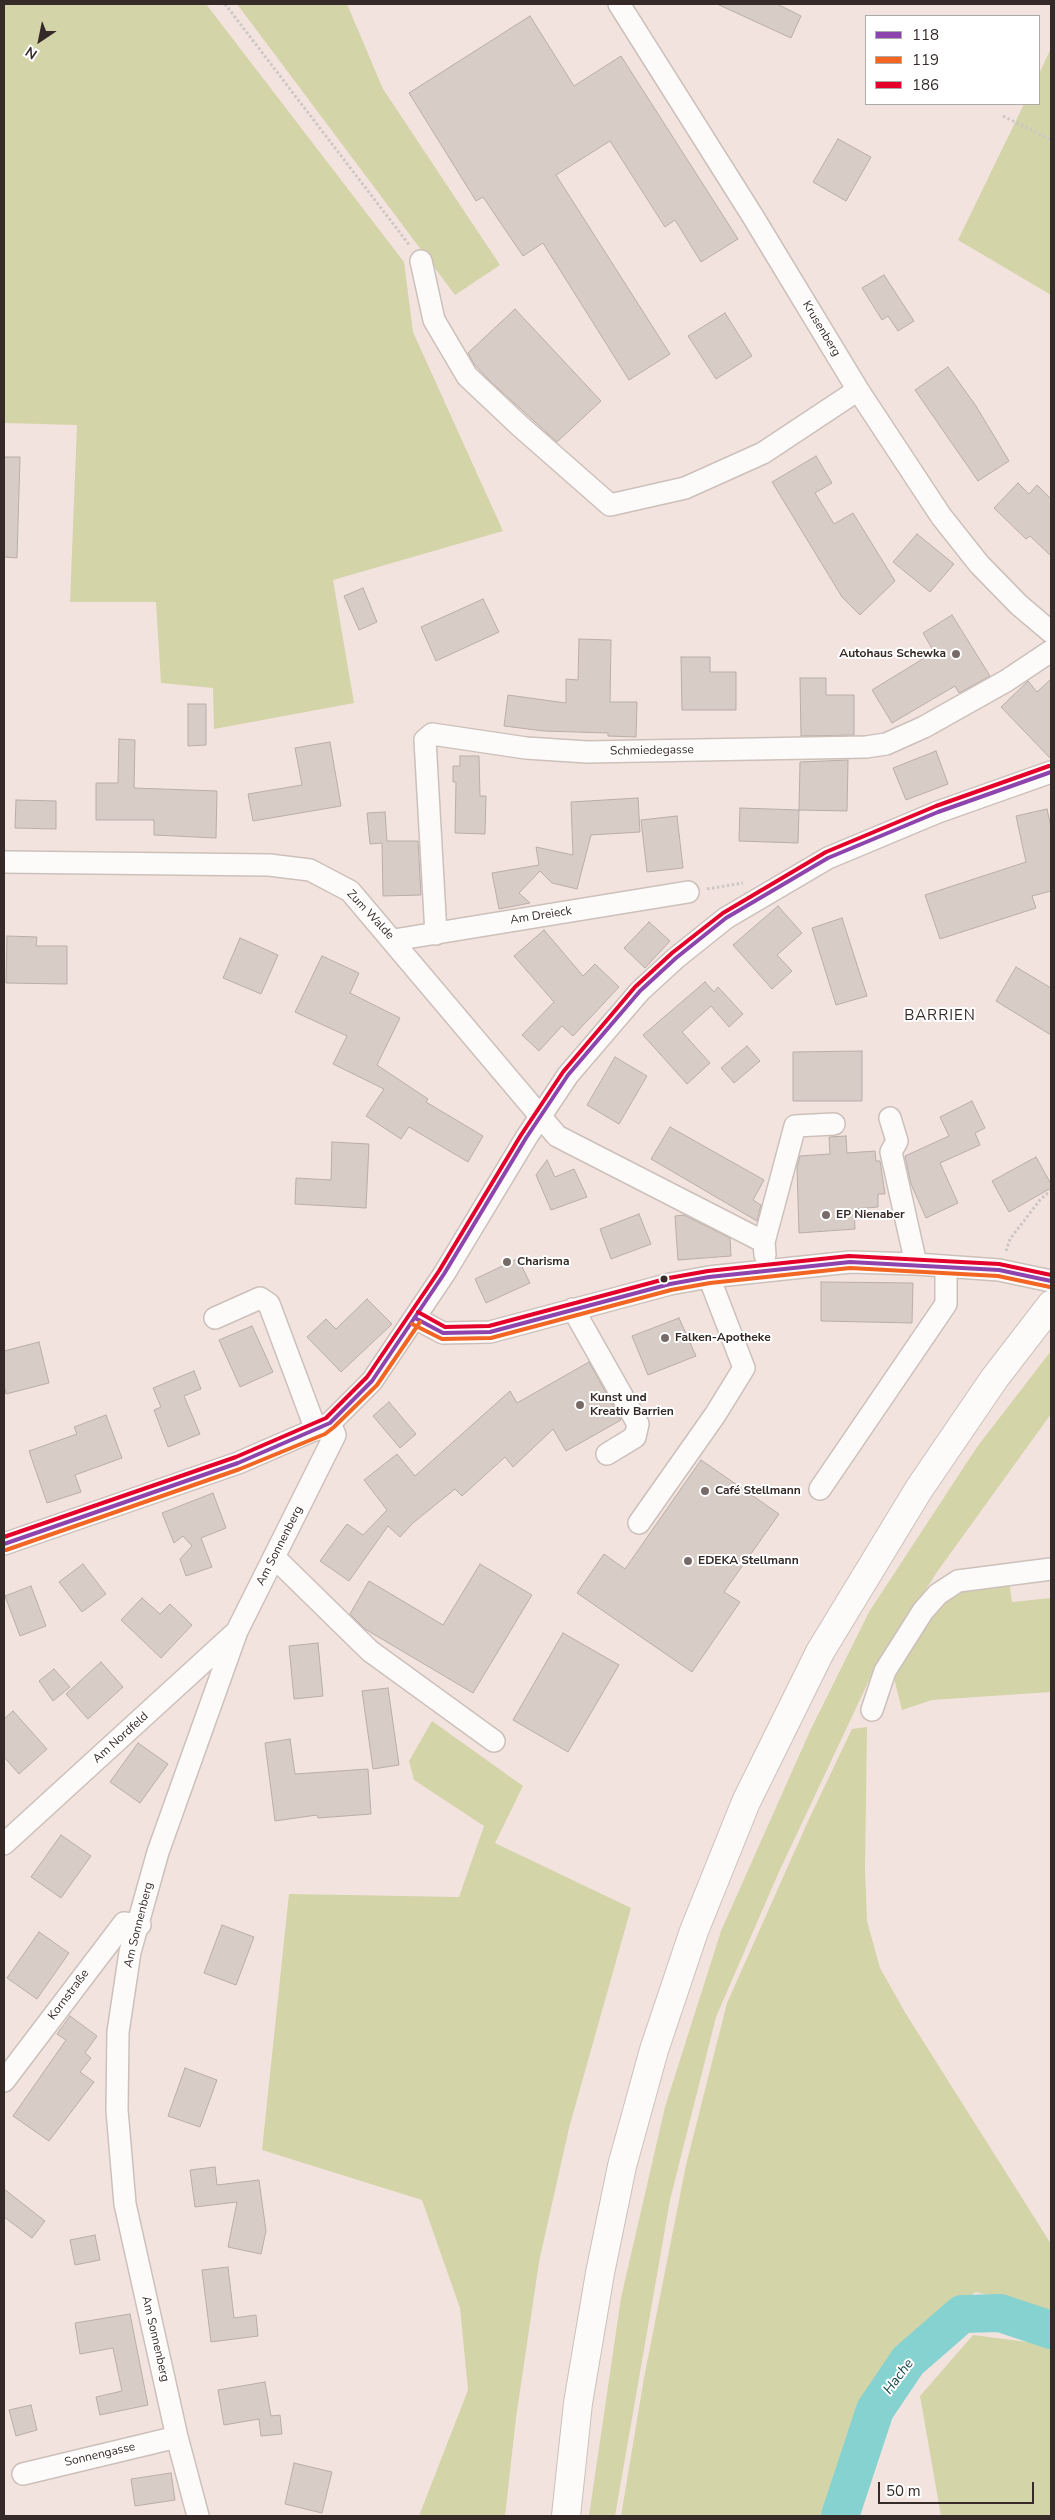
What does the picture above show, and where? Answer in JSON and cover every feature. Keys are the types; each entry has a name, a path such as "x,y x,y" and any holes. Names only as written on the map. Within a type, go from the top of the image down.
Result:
{"main road":[{"path":"566,2516 580,2394 600,2273 622,2166 654,2050 694,1931 746,1802 820,1652 919,1489 994,1379 1051,1305"}],"street":[{"name":"Krusenberg","path":"619,4 858,390 941,516 986,571 1019,605 1051,632"},
{"path":"422,261 434,320 467,376 520,426 610,505 685,488 763,453 858,390"},
{"name":"Schmiedegasse","path":"436,934 426,740 432,734 526,748 587,752 866,747 886,744 924,727 1006,681 1051,651"},
{"path":"4,1544 238,1463 323,1427 372,1381 415,1318 540,1115 573,1068 640,991 676,958 719,924 763,895 828,858 868,840 1051,772"},
{"name":"Zum Walde","path":"4,862 268,865 310,870 350,890 557,1136 764,1242"},
{"name":"Am Dreieck","path":"394,940 688,892"},
{"path":"890,1118 897,1141 892,1152 916,1264"},
{"path":"766,1271 764,1242 795,1126 834,1124"},
{"path":"415,1318 443,1333 490,1332 670,1284 710,1276 850,1262 916,1264 1000,1270 1051,1281"},
{"path":"820,1489 946,1304 946,1266"},
{"path":"639,1523 715,1415 744,1368 710,1276"},
{"path":"215,1318 260,1298 269,1304 323,1427"},
{"path":"573,1309 638,1424 635,1437 607,1454"},
{"name":"Am Sonnenberg","path":"198,2516 177,2437 125,2204 116,2110 118,2032 130,1952 140,1924 158,1852 237,1631 335,1435 323,1427"},
{"path":"274,1557 370,1651 494,1741"},
{"path":"872,1710 885,1671 923,1611 938,1594 958,1581 1051,1569"},
{"name":"Am Nordfeld","path":"4,1844 237,1631"},
{"name":"Kornstraße","path":"4,2081 124,1923 140,1924"},
{"name":"Sonnengasse","path":"23,2474 177,2437"}],"path":[{"path":"225,4 422,261"},
{"path":"1003,116 1051,140"},
{"path":"688,892 740,882 763,895"},
{"path":"1000,1270 1010,1239 1040,1200 1051,1190"}],"green space":[{"path":"4,4 206,4 404,262 413,332 503,531 333,580 354,703 214,729 213,688 161,683 156,602 70,602 77,425 4,423"},
{"path":"237,4 347,4 383,89 500,265 455,295"},
{"path":"1051,48 1051,295 958,240 1024,105 1040,105 1040,72"},
{"path":"1051,1351 1051,1414 937,1572 872,1674 778,1874 716,2017 670,2200 615,2516 589,2516 621,2298 665,2107 721,1931 810,1731 869,1612 977,1447"},
{"path":"1009,1581 1012,1602 1051,1598 1051,1692 932,1700 902,1710 894,1678 899,1663 930,1611 952,1591"},
{"path":"432,1721 523,1786 495,1843 631,1908 569,2128 539,2262 516,2418 505,2516 419,2516 468,2390 460,2308 422,2200 262,2150 289,1894 459,1897 484,1826 414,1780 409,1761"},
{"path":"867,1727 865,1870 867,1921 880,1968 906,2014 1051,2244 1051,2312 1039,2314 1005,2299 976,2292 946,2311 902,2347 849,2435 822,2516 621,2516 644,2378 686,2165 727,2003 809,1819 852,1729"},
{"path":"973,2335 1051,2345 1051,2516 941,2516 920,2396"}],"building":[{"path":"717,4 777,4 801,16 791,38"},
{"path":"530,16 574,86 621,56 738,239 701,262 675,220 665,227 610,141 556,175 670,354 629,380 543,243 523,256 483,197 476,201 409,93"},
{"path":"838,139 871,157 846,201 813,182"},
{"path":"884,275 914,321 898,331 888,316 882,320 862,288"},
{"path":"515,309 601,401 557,442 489,380 474,364 468,353"},
{"path":"725,313 752,356 716,379 688,336"},
{"path":"948,367 976,406 1009,461 978,481 915,390"},
{"path":"816,456 832,483 815,493 834,524 853,513 895,581 860,615 842,597 772,482"},
{"path":"4,457 20,457 17,558 4,557"},
{"path":"1018,483 1029,494 1037,485 1051,499 1051,556 1030,536 1026,539 994,508"},
{"path":"917,534 954,564 930,592 893,562"},
{"path":"363,588 377,622 359,630 344,596"},
{"path":"483,599 499,632 436,661 421,627"},
{"path":"952,615 990,676 959,693 955,686 892,723 872,690 934,652 923,633"},
{"path":"579,639 611,640 610,702 637,702 636,737 608,736 608,733 544,731 504,726 508,695 566,703 566,679 578,680"},
{"path":"681,657 710,657 710,672 736,672 736,710 682,710"},
{"path":"800,678 826,678 826,695 854,695 854,735 801,736"},
{"path":"1051,679 1051,759 1001,707 1028,681 1037,692"},
{"path":"188,704 206,704 206,745 188,746"},
{"path":"119,739 135,740 134,788 217,791 216,838 154,835 154,820 96,820 96,783 118,783"},
{"path":"330,742 341,806 253,821 248,794 302,785 295,748"},
{"path":"936,751 948,784 906,800 893,768"},
{"path":"460,756 479,756 480,796 486,796 485,834 455,833 456,782 453,782 453,766 460,766"},
{"path":"848,760 847,811 799,810 800,762"},
{"path":"638,798 640,832 591,835 577,889 552,883 540,871 519,893 530,903 499,909 492,873 539,865 536,847 573,855 571,802"},
{"path":"16,800 56,801 56,829 15,828"},
{"path":"740,808 799,810 798,843 739,841"},
{"path":"1047,809 1051,827 1051,891 1032,896 1036,908 940,939 925,895 1026,862 1016,816"},
{"path":"385,812 387,841 418,841 421,895 383,896 382,843 370,844 367,813"},
{"path":"677,816 683,868 647,872 641,820"},
{"path":"778,906 802,933 777,955 792,971 772,989 733,945"},
{"path":"842,918 867,996 836,1005 812,928"},
{"path":"649,922 670,941 645,968 624,948"},
{"path":"544,930 583,976 595,964 619,987 573,1036 562,1026 539,1051 522,1035 554,1002 514,956"},
{"path":"7,936 37,937 36,946 67,946 67,984 6,983"},
{"path":"240,938 278,955 261,994 223,978"},
{"path":"322,956 359,973 350,993 400,1018 377,1065 428,1099 426,1102 483,1136 468,1162 409,1127 401,1139 366,1116 384,1089 333,1064 347,1036 295,1012"},
{"path":"1016,967 1051,988 1051,1035 996,1001"},
{"path":"705,982 714,992 718,987 743,1014 729,1027 711,1006 682,1032 710,1063 687,1084 643,1035"},
{"path":"747,1046 760,1061 734,1083 721,1068"},
{"path":"862,1051 862,1101 793,1101 793,1052"},
{"path":"615,1057 647,1076 619,1124 587,1105"},
{"path":"972,1101 985,1128 975,1133 980,1145 940,1163 958,1203 926,1218 911,1184 905,1156 949,1136 940,1117"},
{"path":"670,1127 764,1180 753,1200 761,1205 757,1221 651,1159"},
{"path":"846,1136 847,1153 875,1151 876,1161 880,1161 885,1194 878,1194 878,1207 854,1209 855,1229 799,1233 797,1167 800,1156 830,1154 829,1137"},
{"path":"332,1142 369,1144 366,1208 295,1204 296,1178 331,1180"},
{"path":"1036,1157 1051,1184 1051,1188 1009,1212 992,1181"},
{"path":"547,1160 555,1177 574,1169 587,1197 551,1210 536,1175"},
{"path":"639,1214 651,1244 611,1259 600,1229"},
{"path":"684,1215 730,1238 731,1256 678,1260 675,1216"},
{"path":"515,1260 519,1261 530,1283 486,1303 475,1279"},
{"path":"821,1282 913,1283 912,1323 821,1321"},
{"path":"367,1299 392,1324 341,1372 307,1337 326,1319 336,1329"},
{"path":"679,1318 696,1356 648,1375 632,1336"},
{"path":"252,1326 273,1372 240,1387 219,1340"},
{"path":"39,1342 49,1383 6,1394 4,1385 4,1351"},
{"path":"589,1362 621,1420 566,1451 553,1429 513,1467 505,1457 462,1496 455,1489 413,1523 400,1537 388,1526 349,1581 320,1561 347,1524 363,1535 387,1510 364,1480 397,1454 415,1476 510,1391 517,1403"},
{"path":"194,1371 201,1389 184,1396 200,1434 168,1447 154,1410 161,1407 153,1388"},
{"path":"389,1402 416,1434 400,1448 373,1416"},
{"path":"106,1415 122,1458 75,1475 81,1492 47,1503 29,1451 77,1434 74,1427"},
{"name":"EDEKA Stellmann","path":"701,1460 779,1514 724,1592 740,1602 692,1672 577,1593 604,1554 625,1569"},
{"path":"213,1493 226,1528 201,1538 212,1567 186,1576 180,1559 192,1546 183,1536 174,1543 162,1513"},
{"path":"83,1564 106,1594 82,1612 59,1582"},
{"path":"480,1564 532,1595 473,1693 365,1629 350,1614 369,1581 443,1625"},
{"path":"31,1586 46,1626 20,1636 5,1596"},
{"path":"142,1598 160,1614 170,1604 192,1625 161,1658 121,1620"},
{"path":"563,1633 619,1665 568,1752 513,1720"},
{"path":"318,1643 323,1696 294,1699 289,1646"},
{"path":"101,1662 123,1687 88,1719 66,1694"},
{"path":"54,1669 70,1687 53,1701 39,1681"},
{"path":"388,1688 399,1765 373,1769 362,1691"},
{"path":"13,1711 47,1749 19,1774 4,1757 4,1719"},
{"path":"290,1739 295,1774 368,1769 371,1814 318,1818 317,1815 275,1821 265,1743"},
{"path":"138,1743 168,1764 140,1803 110,1782"},
{"path":"61,1835 91,1856 61,1898 31,1877"},
{"path":"222,1925 254,1937 236,1985 204,1973"},
{"path":"39,1932 69,1953 37,1999 7,1978"},
{"path":"70,2016 97,2036 85,2053 91,2058 80,2072 94,2082 49,2141 13,2116 66,2040 57,2034"},
{"path":"185,2068 217,2080 200,2127 168,2116"},
{"path":"215,2167 217,2185 259,2180 266,2231 261,2254 228,2247 237,2202 195,2207 190,2170"},
{"path":"4,2189 45,2221 32,2238 4,2217"},
{"path":"95,2235 100,2260 75,2265 70,2240"},
{"path":"228,2267 234,2318 256,2315 258,2336 211,2342 202,2270"},
{"path":"130,2314 148,2405 100,2415 96,2397 122,2391 113,2348 80,2354 75,2323"},
{"path":"265,2382 271,2416 280,2415 282,2434 261,2436 259,2419 224,2425 218,2390"},
{"path":"31,2405 37,2430 16,2436 9,2410"},
{"path":"294,2463 332,2472 322,2513 285,2504"},
{"path":"171,2473 175,2500 135,2506 131,2479"}],"waterway":[{"name":"Hache","path":"840,2516 875,2410 908,2361 962,2314 1000,2313 1051,2330"}],"transit line":[{"name":"186","path":"4,1537 236,1457 326,1418 367,1377 439,1271 521,1135 563,1072 635,987 672,953 723,913 826,852 936,806 1049,766"},
{"name":"118","path":"4,1544 238,1463 330,1423 372,1381 444,1274 526,1138 568,1075 640,991 676,958 726,918 828,858 938,812 1051,772"},
{"name":"186","path":"418,1312 445,1327 489,1326 669,1278 708,1271 849,1256 999,1264 1051,1275"},
{"name":"118","path":"415,1318 443,1333 490,1332 670,1284 709,1277 850,1262 999,1270 1051,1281"},
{"name":"119","path":"412,1324 442,1339 491,1338 671,1290 710,1283 850,1268 998,1276 1050,1287"},
{"name":"119","path":"6,1550 240,1469 325,1434 377,1385 420,1322"}],"place":[{"name":"Autohaus Schewka","path":"956,654"},
{"name":"EP Nienaber","path":"826,1215"},
{"name":"Charisma","path":"507,1262"},
{"name":"Falken-Apotheke","path":"665,1338"},
{"name":"Kunst und Kreativ Barrien","path":"580,1405"},
{"name":"Café Stellmann","path":"705,1491"},
{"name":"EDEKA Stellmann","path":"688,1561"}],"district":[{"name":"BARRIEN","path":"940,1016"}]}
